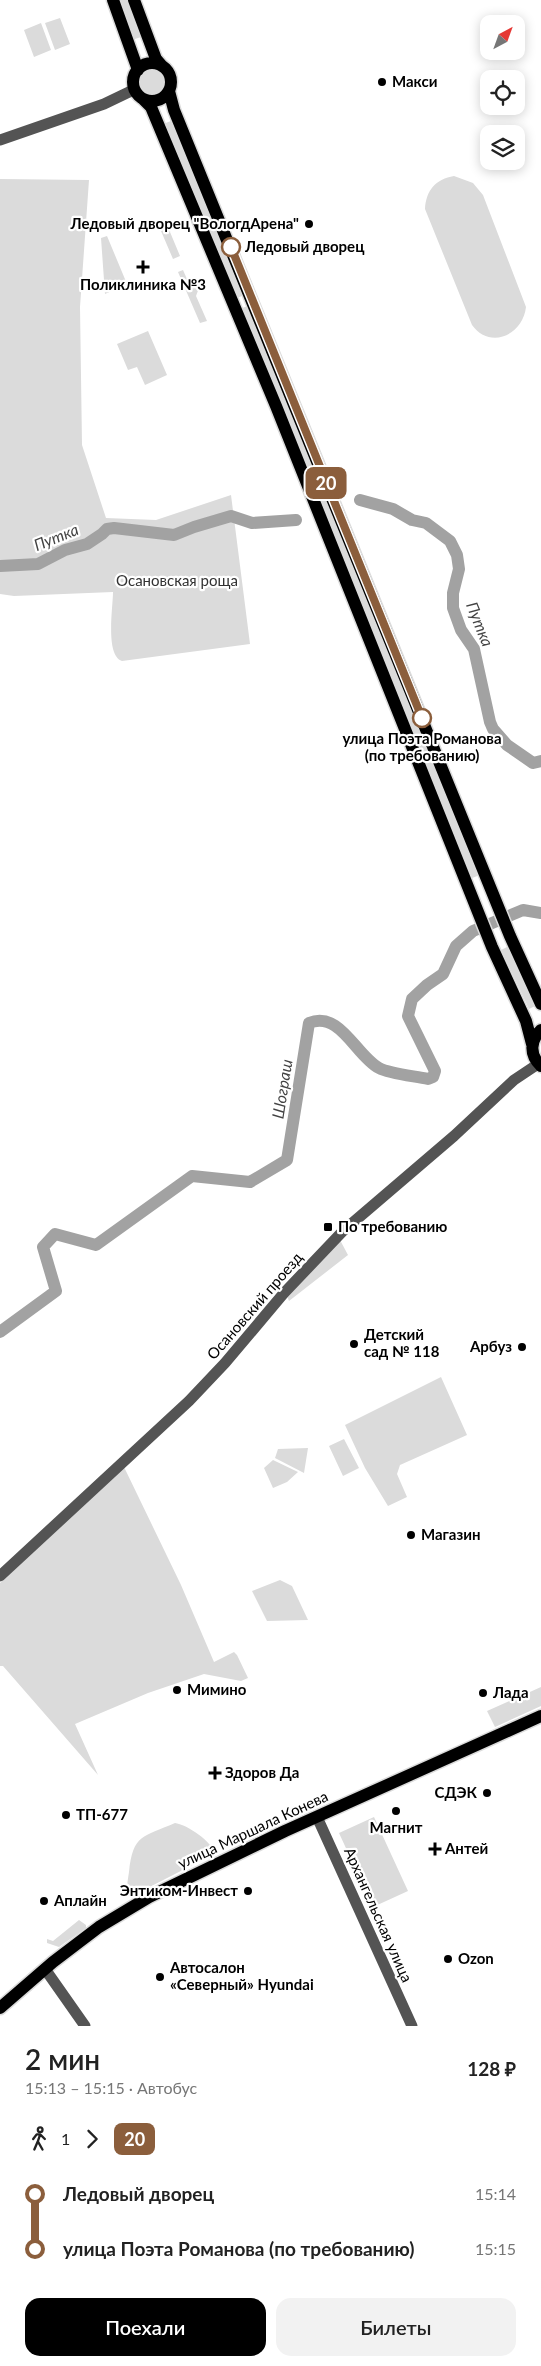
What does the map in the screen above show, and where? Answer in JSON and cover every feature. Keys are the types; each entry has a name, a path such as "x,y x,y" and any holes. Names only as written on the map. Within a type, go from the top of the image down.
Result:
{"main road":[{"path":"113,0 138,70 134,85 137,93 150,107 156,119 276,406 492,947 526,1020 534,1056 540,1065"},
{"path":"134,0 156,60 168,72 171,79 170,91 174,110 485,876 541,1004"},
{"path":"138,70 151,63 162,66"},
{"path":"144,99 156,101 164,98 170,91"},
{"path":"532,1044 535,1036 541,1030"},
{"name":"улица Маршала Конева","path":"0,2008 45,1969 99,1927 149,1897 317,1817 541,1716"}],"street":[{"path":"0,140 104,104 129,92"},
{"name":"Осановский проезд","path":"0,1576 189,1401 225,1363 284,1293 342,1231 454,1136 514,1080 540,1065"},
{"name":"Архангельская улица","path":"317,1817 412,2026"},
{"path":"45,1969 85,2026"}],"green space":[{"path":"117,0 127,0 141,37 132,40"},
{"path":"60,18 70,44 55,50 45,23"},
{"path":"41,23 51,50 34,57 24,30"},
{"path":"152,68 162,72 166,82 162,92 152,96 142,92 138,82 142,72"},
{"path":"171,121 244,295 235,299 163,124"},
{"path":"454,176 473,183 483,195 526,307 524,317 519,325 505,336 488,337 479,333 472,325 425,209 427,196 433,186 442,180"},
{"name":"Осановская роща","path":"0,179 89,180 80,307 82,445 106,518 156,520 231,495 250,644 122,661 113,650 111,619 113,592 14,596 0,594"},
{"path":"165,221 172,224 170,232 180,256 173,259 158,224"},
{"path":"107,236 127,284 105,294 101,238"},
{"path":"183,270 190,286 194,285 199,288 196,296 207,321 200,323 178,272"},
{"path":"248,306 480,875 472,878 239,309"},
{"path":"148,331 167,375 145,385 137,367 128,370 117,344"},
{"path":"509,946 537,1005 529,1009 501,950"},
{"path":"340,1240 348,1255 289,1301 287,1296"},
{"path":"441,1377 467,1435 400,1465 397,1474 407,1497 388,1506 365,1468 345,1425"},
{"path":"344,1439 359,1468 343,1476 329,1446"},
{"path":"308,1448 304,1473 275,1458 278,1449"},
{"path":"273,1460 298,1472 287,1482 273,1488 264,1468"},
{"path":"124,1467 181,1585 214,1662 234,1652 248,1678 241,1681 204,1674 148,1693 75,1724 98,1775 3,1666 0,1666 0,1583"},
{"path":"280,1580 292,1586 308,1620 267,1621 252,1591"},
{"path":"541,1687 541,1706 495,1727 487,1711"},
{"path":"374,1817 408,1891 373,1907 339,1833"},
{"path":"175,1823 199,1835 210,1845 214,1854 132,1896 128,1895 127,1884 131,1860 137,1843 147,1835"},
{"path":"79,1920 86,1925 86,1928 59,1947 47,1943 47,1939 53,1941"}],"waterway":[{"name":"Путка","path":"360,500 393,509 412,520 426,523 450,541 457,555 459,569 453,593 453,608 461,630 474,649 490,722 493,729 507,745 533,763 541,761"},
{"name":"Путка","path":"0,566 38,564 65,550 87,544 107,529 114,528 174,535 231,516 252,523 296,520"},
{"name":"Шограш","path":"0,1332 56,1291 43,1247 55,1234 96,1245 192,1176 250,1182 287,1160 309,1023 320,1021 330,1023 339,1028 379,1068 428,1079 433,1077 435,1071 408,1016 412,999 443,974 456,946 473,931 523,910 541,913"}],"bus line":[{"name":"20","path":"231,247 422,718"}],"place":[{"name":"Макси","path":"382,82"},
{"name":"Ледовый дворец \"ВологдАрена\"","path":"309,224"},
{"name":"Ледовый дворец","path":"231,247"},
{"name":"Поликлиника №3","path":"143,267"},
{"name":"улица Поэта Романова (по требованию)","path":"422,718"},
{"name":"По требованию","path":"328,1227"},
{"name":"Детский сад № 118","path":"354,1344"},
{"name":"Арбуз","path":"522,1347"},
{"name":"Магазин","path":"411,1535"},
{"name":"Мимино","path":"177,1690"},
{"name":"Лада","path":"483,1693"},
{"name":"Здоров Да","path":"215,1773"},
{"name":"СДЭК","path":"487,1793"},
{"name":"Магнит","path":"396,1811"},
{"name":"ТП-677","path":"66,1815"},
{"name":"Антей","path":"435,1849"},
{"name":"Энтиком-Инвест","path":"248,1891"},
{"name":"Аплайн","path":"44,1901"},
{"name":"Ozon","path":"448,1959"},
{"name":"Автосалон «Северный» Hyundai","path":"160,1977"}]}
